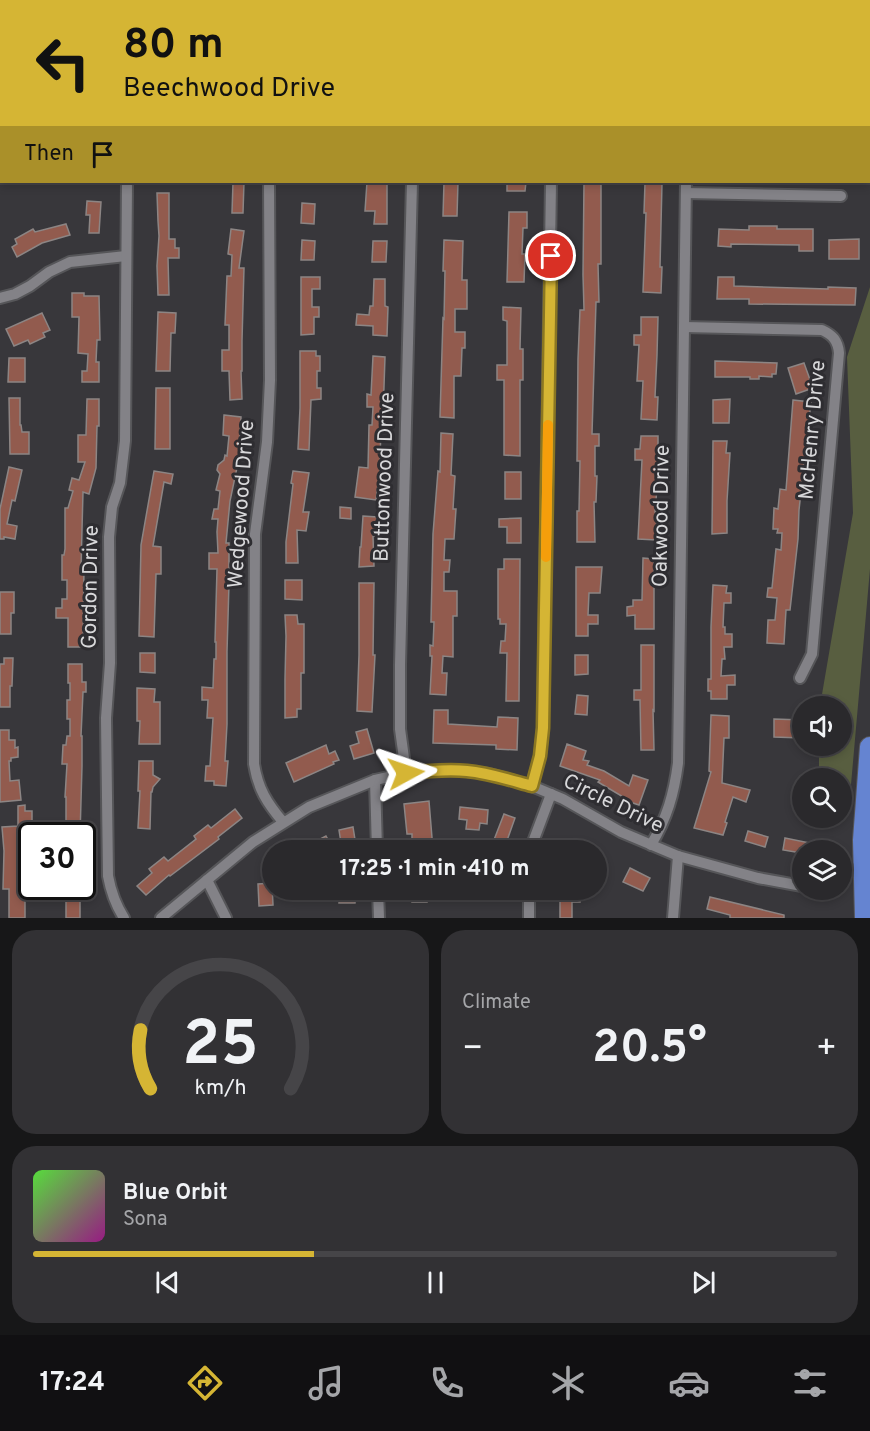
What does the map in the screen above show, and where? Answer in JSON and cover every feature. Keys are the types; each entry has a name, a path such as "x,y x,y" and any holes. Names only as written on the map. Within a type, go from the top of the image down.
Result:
{"highway":[{"path":"866,918 863,840 870,747"},
{"path":"866,918 870,891"}],"street":[{"name":"Gordon Drive","path":"124,918 113,898 108,876 106,718 110,663 109,537 112,507 120,483 125,441 127,183"},
{"name":"Wedgewood Drive","path":"269,183 270,380 267,442 255,534 254,764 261,791 283,822"},
{"name":"Buttonwood Drive","path":"406,773 400,729 400,665 412,183"},
{"path":"532,786 540,756 543,728 551,183"},
{"name":"Oakwood Drive","path":"651,845 669,809 676,785 678,763 686,183"},
{"path":"686,194 841,196"},
{"path":"0,298 15,294 49,272 70,262 126,256"},
{"name":"McHenry Drive","path":"684,327 822,330 835,338 838,345 812,654 800,678"},
{"name":"Circle Drive","path":"161,918 254,842 309,807 375,780 406,773 443,770 489,774 532,786 563,799 621,832 678,856 758,878 792,884"},
{"path":"375,780 377,840"},
{"path":"534,840 551,794"},
{"path":"673,918 678,856"},
{"path":"207,880 226,918"},
{"path":"378,900 379,918"},
{"path":"529,900 529,918"}],"green space":[{"path":"870,287 870,569 852,773 852,768 819,768 819,756 852,756 852,696 822,696 853,513 847,357"}],"building":[{"path":"233,183 244,183 243,213 232,213"},
{"path":"367,183 387,183 387,224 374,224 375,211 365,211"},
{"path":"444,183 458,183 457,216 443,216"},
{"path":"507,183 526,183 525,191 507,191"},
{"path":"584,183 601,183 601,264 598,264 599,302 596,302 592,434 599,434 599,446 595,446 595,476 597,476 596,502 594,502 595,542 577,542 580,461 577,461 578,359 580,310 584,310"},
{"path":"645,183 662,183 661,293 643,292"},
{"path":"157,193 169,193 169,239 175,239 175,248 179,248 179,258 168,258 169,295 158,295"},
{"path":"87,201 101,202 99,233 89,233 90,215 86,215"},
{"path":"302,203 315,204 314,224 301,223"},
{"path":"509,212 527,212 527,228 523,228 524,282 507,282"},
{"path":"66,224 70,235 42,243 17,257 12,247 17,244 15,239 33,229 35,232"},
{"path":"749,226 813,229 813,251 799,251 799,245 731,244 731,247 718,246 719,229 749,230"},
{"path":"231,229 244,231 239,268 244,268 242,399 230,400 229,371 222,371 222,350 229,350 229,325 225,325 227,276 231,276 232,255 228,254"},
{"path":"859,239 859,259 829,259 829,240"},
{"path":"302,240 315,241 314,260 301,260"},
{"path":"444,240 463,241 462,280 467,280 467,309 455,309 455,332 465,332 465,348 462,348 461,376 454,376 454,418 440,417"},
{"path":"373,241 387,241 386,262 372,262"},
{"path":"301,277 320,277 320,289 312,289 312,307 319,307 319,317 314,317 314,334 301,335"},
{"path":"718,277 734,277 734,286 856,288 855,305 749,304 749,299 717,299"},
{"path":"374,279 385,279 385,306 388,307 387,336 373,335 373,326 356,325 357,314 369,315 370,306 373,306"},
{"path":"72,293 99,296 100,340 97,340 96,362 99,362 99,382 82,382 82,371 87,371 88,354 78,353 79,317 72,317"},
{"path":"503,307 521,308 520,349 523,349 523,380 520,380 520,456 504,455 504,380 497,380 497,365 507,365 507,321 503,320"},
{"path":"158,312 176,313 175,333 171,333 170,371 156,371"},
{"path":"42,313 50,330 43,333 45,337 30,344 28,340 14,346 6,329"},
{"path":"641,317 658,317 655,397 658,397 657,420 641,419 643,381 637,381 639,345 634,345 634,335 641,335"},
{"path":"300,351 316,351 316,356 320,356 317,388 321,388 321,399 311,400 309,450 298,449"},
{"path":"373,356 385,357 380,470 376,500 355,497 359,467 368,468 369,425 372,425 373,407 367,407 367,394 371,395"},
{"path":"9,358 25,358 25,382 8,382"},
{"path":"715,361 777,363 776,374 772,374 772,377 759,376 759,379 715,377"},
{"path":"804,363 813,388 796,394 788,368"},
{"path":"156,388 170,388 170,449 155,449"},
{"path":"9,398 20,398 20,425 22,432 29,432 29,454 10,454"},
{"path":"87,399 99,399 99,426 97,426 96,468 89,494 83,492 81,567 84,567 83,647 68,647 68,618 56,618 56,608 62,608 62,599 67,599 67,580 62,580 65,508 68,508 73,491 69,490 72,478 79,480 85,462 78,462 78,435 86,435"},
{"path":"730,399 729,423 713,423 713,400"},
{"path":"793,400 811,402 798,539 790,610 786,610 784,644 767,643 768,620 775,620 777,598 767,597 768,588 772,588 776,549 781,550 782,533 777,533 778,529 773,529 774,508 778,509 780,489 786,490"},
{"path":"224,415 241,417 239,458 230,501 226,543 229,543 229,584 226,786 214,785 214,781 205,781 206,766 210,766 213,718 207,718 208,700 202,700 202,687 213,688 214,659 216,659 217,569 209,569 209,553 218,553 218,519 212,519 214,509 218,509 220,491 216,490 220,474 217,470 218,465 224,460 225,455 227,456 229,436 223,435"},
{"path":"441,433 453,434 451,475 455,476 453,509 456,509 454,539 445,539 444,560 450,560 449,572 444,572 444,591 457,591 457,616 453,616 453,657 443,656 442,673 447,673 446,695 430,694 432,656 430,656 430,645 433,646 434,622 431,622 433,534 438,471 440,472"},
{"path":"641,436 658,436 656,540 638,539 642,460 635,460 635,449 640,449"},
{"path":"713,441 727,441 726,453 730,453 727,533 712,534"},
{"path":"9,467 22,470 7,524 17,526 15,539 4,537 0,539 0,509"},
{"path":"154,471 173,474 171,484 164,482 153,546 161,547 161,574 156,574 154,637 139,636 141,545"},
{"path":"293,471 309,473 303,512 309,512 306,531 297,530 298,563 286,563 286,542"},
{"path":"505,472 521,472 521,499 505,499"},
{"path":"340,507 351,508 351,519 340,518"},
{"path":"363,516 377,517 375,536 373,536 374,566 359,567"},
{"path":"521,518 521,543 507,543 507,527 499,527 499,519"},
{"path":"643,558 654,559 654,629 635,629 635,615 627,616 627,607 633,606 633,600 642,600"},
{"path":"504,559 520,559 519,701 506,701 507,653 500,653 501,641 505,641 506,624 500,624 500,619 498,619 498,569 504,569"},
{"path":"576,567 602,567 600,593 589,593 588,615 598,615 598,624 588,624 588,636 576,636"},
{"path":"285,580 302,580 302,600 285,599"},
{"path":"359,583 374,583 373,655 375,655 372,712 357,711"},
{"path":"713,585 727,586 726,593 731,593 731,603 724,603 723,627 725,627 725,634 732,634 732,647 724,647 725,659 722,659 721,676 735,675 735,685 727,685 727,699 711,699 711,691 708,691 708,679 711,679"},
{"path":"0,592 14,592 11,634 0,634"},
{"path":"285,615 297,615 298,624 304,624 304,673 301,673 301,709 297,709 297,717 285,718 286,636"},
{"path":"641,645 654,645 654,750 641,750 640,700 634,700 634,690 641,690"},
{"path":"140,653 155,653 155,673 140,672"},
{"path":"575,655 588,655 588,674 575,675"},
{"path":"4,658 13,658 10,707 0,707 0,664 4,664"},
{"path":"68,664 82,664 82,682 86,682 86,692 83,692 81,736 80,822 66,822 67,764 62,764 63,745 66,745 67,736 70,736 70,719 67,719 67,700 70,700 70,683 68,683"},
{"path":"137,688 155,689 154,702 160,702 160,744 139,744 140,721 137,721"},
{"path":"577,695 588,696 587,715 575,714"},
{"path":"434,710 448,710 448,724 497,727 498,717 518,718 517,750 496,749 496,745 433,743"},
{"path":"711,715 729,716 729,738 724,738 722,783 750,790 746,802 733,797 723,835 694,828 711,772 709,771"},
{"path":"774,719 792,720 792,738 774,737"},
{"path":"367,729 374,753 354,759 350,746 359,743 356,732"},
{"path":"0,730 9,730 9,740 15,740 15,748 18,747 18,757 11,758 9,761 10,781 19,780 21,800 0,802"},
{"path":"567,744 586,751 583,760 589,761 587,765 604,771 629,786 633,775 648,780 639,805 624,800 625,798 598,782 600,780 560,766"},
{"path":"326,745 329,754 335,751 339,760 294,782 286,763"},
{"path":"139,761 153,761 153,775 160,779 151,792 150,829 138,828"},
{"path":"429,801 432,840 412,840 412,834 407,834 404,804"},
{"path":"25,805 25,811 32,811 32,822 18,822 18,806"},
{"path":"460,807 488,810 487,824 480,823 479,830 466,829 467,820 459,819"},
{"path":"235,809 242,818 218,837 219,839 169,875 146,895 137,886 152,873 149,869 164,857 168,861 196,839 194,836 208,825 211,828"},
{"path":"504,814 515,818 507,840 494,840"},
{"path":"18,826 18,900 25,900 25,918 9,918 9,889 3,889 2,827"},
{"path":"353,827 355,840 341,840 339,830"},
{"path":"748,831 768,837 765,847 745,841"},
{"path":"785,838 795,840 792,840 792,851 783,850"},
{"path":"630,868 650,878 643,891 623,882"},
{"path":"258,884 262,884 262,900 273,900 273,905 259,906"},
{"path":"710,897 784,915 784,918 730,918 730,915 707,909"},
{"path":"66,900 80,900 80,918 66,918"},
{"path":"339,900 355,900 355,903 339,903"},
{"path":"412,900 427,900 427,902 412,902"},
{"path":"560,900 580,900 580,902 572,902 572,918 560,918"}],"slow traffic":[{"path":"546,557 548,425"}],"route":[{"path":"406,773 466,771 489,774 532,786 540,756 543,728 551,256"}]}
